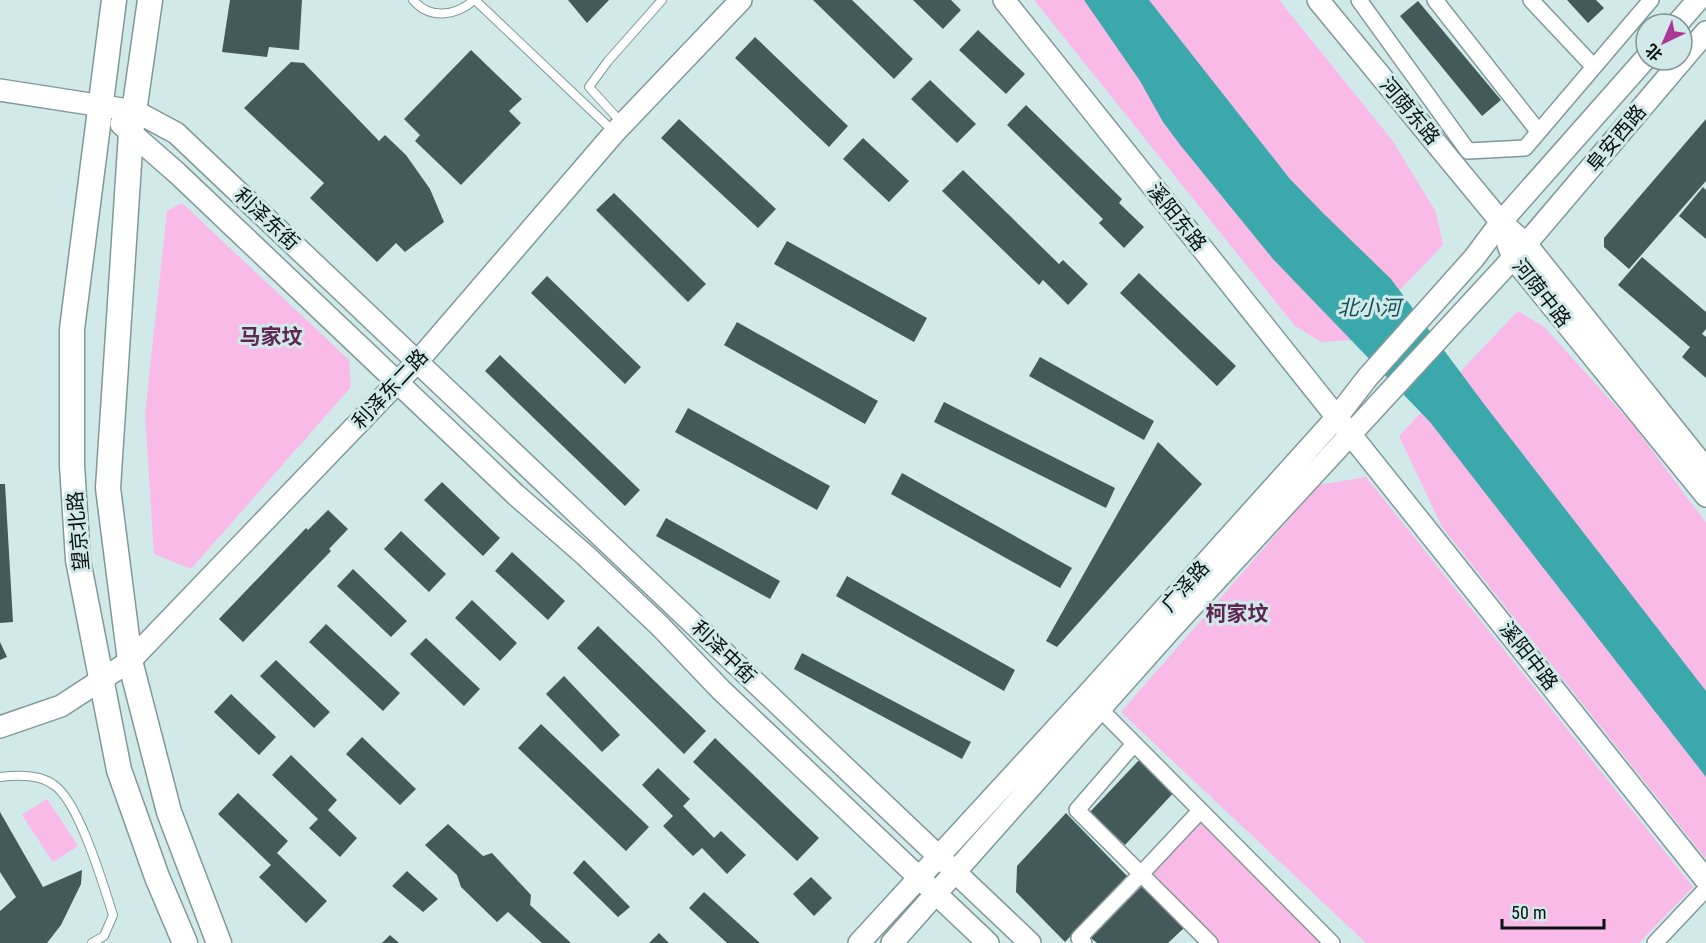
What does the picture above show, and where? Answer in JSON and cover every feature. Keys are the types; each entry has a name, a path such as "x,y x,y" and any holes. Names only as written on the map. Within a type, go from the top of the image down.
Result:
{"main road":[{"name":"望京北路","path":"114,0 72,329 72,465 78,560 119,770 157,877 185,943"},
{"name":"望京北路","path":"150,0 133,122 108,488 130,661 169,812 219,943"}],"street":[{"name":"利泽东二路","path":"0,727 62,706 130,661 418,361 619,128 741,0"},
{"name":"溪阳东路","path":"1004,0 1351,433"},
{"name":"河荫东路","path":"1318,0 1500,222"},
{"path":"1359,0 1468,151 1525,148 1651,0"},
{"path":"1435,0 1538,131"},
{"path":"1530,0 1594,67"},
{"path":"1688,12 1698,0"},
{"name":"阜安西路","path":"1519,251 1706,32"},
{"name":"阜安西路","path":"1500,222 1634,71"},
{"name":"利泽东街","path":"0,90 101,105 133,122 176,133 418,361"},
{"name":"利泽东街","path":"133,122 177,173 397,382"},
{"name":"广泽路","path":"892,943 956,872 1093,702 1337,417 1367,378 1474,258 1500,222"},
{"name":"河荫中路","path":"1500,222 1519,251 1706,496"},
{"name":"广泽路","path":"859,943 938,856 1093,702 1351,433 1519,251"},
{"name":"河荫中路","path":"1519,251 1706,469"},
{"name":"利泽中街","path":"418,361 1030,943"},
{"name":"利泽中街","path":"397,382 516,495 593,562 660,626 721,690 988,943"},
{"name":"溪阳中路","path":"1351,433 1706,880"},
{"path":"1093,702 1331,943"},
{"path":"1134,744 1077,810 1210,943"},
{"path":"1084,943 1079,938 1200,811"},
{"path":"1655,943 1706,889"}],"lane":[{"path":"413,0 426,10 439,14 452,13 464,8 474,0 619,128"},
{"path":"619,128 589,87 608,61 662,0"},
{"path":"0,777 22,775 53,784 68,800 98,866 113,915 104,936 92,943"}],"shaded area":[{"path":"1034,0 1279,0 1392,140 1436,212 1443,245 1352,340 1321,342 1295,326"},
{"path":"182,203 349,360 351,387 191,569 154,554 145,415 167,211"},
{"path":"1518,311 1544,327 1633,425 1706,523 1706,859 1442,527 1399,436"},
{"path":"1366,477 1693,887 1639,943 1366,943 1121,712 1319,485"},
{"path":"47,799 78,846 53,862 22,815"},
{"path":"1200,815 1326,943 1216,943 1144,873"}],"water":[{"name":"北小河","path":"1084,0 1149,0 1290,179 1391,279 1484,404 1706,691 1706,777 1430,422 1273,259 1181,146 1163,122 1140,81"}],"building":[{"path":"230,0 302,0 299,50 269,47 267,57 222,52"},
{"path":"568,0 609,0 587,23"},
{"path":"813,0 852,0 913,59 894,79"},
{"path":"913,0 951,0 961,10 943,29"},
{"path":"1567,0 1596,0 1604,8 1588,23"},
{"path":"1418,1 1501,100 1482,116 1400,16"},
{"path":"978,30 1025,74 1006,94 959,50"},
{"path":"755,37 848,126 829,147 735,58"},
{"path":"471,50 522,99 509,111 521,123 461,185 415,141 420,135 404,119"},
{"path":"291,62 304,63 379,141 385,135 406,155 430,189 444,222 405,252 396,243 377,262 310,198 324,183 244,108"},
{"path":"930,80 976,124 957,143 911,99"},
{"path":"1026,105 1122,199 1119,203 1144,227 1124,248 1099,223 1103,219 1007,125"},
{"path":"679,119 776,209 758,228 661,138"},
{"path":"1706,119 1706,181 1629,269 1604,247 1604,238"},
{"path":"863,138 909,181 889,202 843,159"},
{"path":"963,170 1059,264 1063,260 1088,284 1068,305 1043,280 1039,285 942,191"},
{"path":"1703,187 1706,190 1706,239 1679,216"},
{"path":"614,193 706,284 688,302 596,210"},
{"path":"787,241 927,318 914,342 774,264"},
{"path":"1642,257 1706,312 1706,329 1702,334 1706,337 1706,378 1682,357 1690,347 1618,285"},
{"path":"1139,273 1236,366 1217,386 1120,293"},
{"path":"547,276 641,367 625,384 531,293"},
{"path":"737,322 878,401 865,424 724,345"},
{"path":"500,355 640,490 625,506 485,371"},
{"path":"1040,357 1154,421 1144,440 1029,376"},
{"path":"944,402 1115,488 1106,508 934,422"},
{"path":"688,408 830,486 817,510 675,432"},
{"path":"1158,442 1202,484 1057,647 1046,641"},
{"path":"902,473 1072,568 1060,588 891,494"},
{"path":"442,482 500,538 483,556 424,500"},
{"path":"0,484 5,484 13,622 0,623"},
{"path":"328,510 348,529 329,549 331,551 243,642 219,619 306,528 308,530"},
{"path":"666,518 780,581 770,599 656,536"},
{"path":"401,531 446,574 429,592 384,549"},
{"path":"512,552 565,601 548,620 495,571"},
{"path":"353,569 407,621 391,637 337,586"},
{"path":"847,576 1015,670 1004,691 836,596"},
{"path":"472,600 517,643 500,661 455,618"},
{"path":"326,624 400,693 383,711 309,642"},
{"path":"598,626 706,731 684,754 577,648"},
{"path":"426,638 480,689 464,706 410,654"},
{"path":"0,642 7,657 0,660"},
{"path":"802,653 971,742 962,759 794,669"},
{"path":"276,660 330,712 314,728 260,676"},
{"path":"564,676 620,735 602,752 546,694"},
{"path":"231,694 276,737 259,755 214,712"},
{"path":"541,724 649,827 626,851 518,748"},
{"path":"362,737 416,789 400,805 346,754"},
{"path":"715,738 819,838 797,861 693,762"},
{"path":"291,755 337,800 328,810 357,838 340,857 309,828 318,819 272,775"},
{"path":"1141,758 1176,790 1125,845 1090,812"},
{"path":"658,768 690,799 683,806 714,838 721,831 746,855 727,874 702,848 693,856 663,826 673,816 642,785"},
{"path":"238,793 288,841 277,853 327,901 306,923 259,877 271,865 218,814"},
{"path":"0,812 43,887 82,870 81,884 61,925 47,943 0,943 0,911 16,897 0,872"},
{"path":"1066,813 1127,876 1065,942 1016,892 1017,866"},
{"path":"448,824 483,856 492,853 531,895 530,905 571,943 542,943 508,912 497,922 461,887 457,875 425,845"},
{"path":"584,860 630,907 618,917 573,873"},
{"path":"407,871 438,899 423,912 392,886"},
{"path":"811,877 832,898 814,916 793,894"},
{"path":"1143,885 1185,927 1168,943 1097,943 1091,938"},
{"path":"704,892 760,943 727,943 689,908"},
{"path":"659,933 669,943 649,943"},
{"path":"390,935 399,943 382,943"}],"district":[{"name":"马家坟","path":"271,337"},
{"name":"柯家坟","path":"1237,614"}]}
